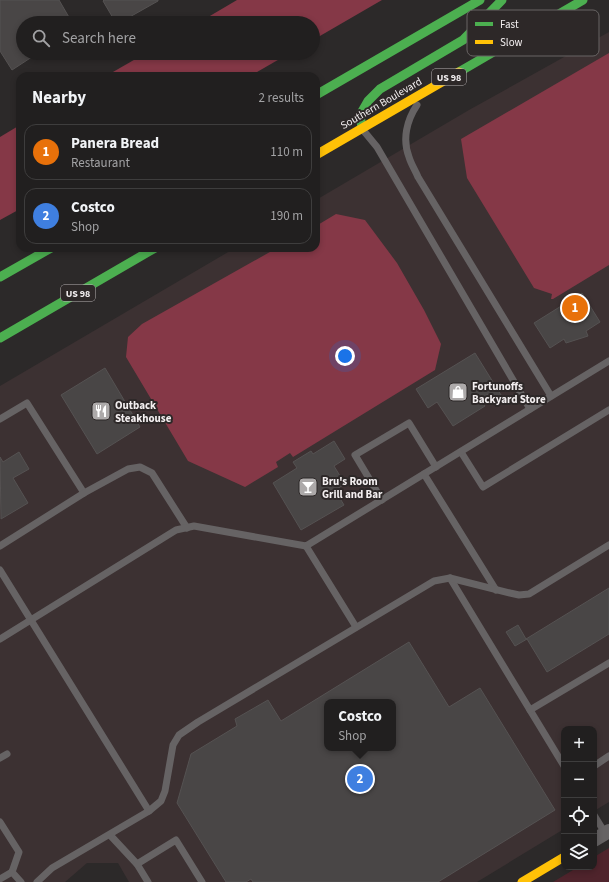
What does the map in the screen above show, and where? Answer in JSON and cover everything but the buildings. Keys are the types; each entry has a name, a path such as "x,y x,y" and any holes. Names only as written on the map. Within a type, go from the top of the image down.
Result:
{"main road":[{"path":"320,93 480,0"},
{"path":"492,10 502,0"},
{"name":"Southern Boulevard","path":"566,10 583,0"},
{"path":"362,128 360,114 368,101 380,89 463,40 467,36"},
{"name":"Southern Boulevard","path":"320,153 486,56"},
{"path":"0,277 44,252"},
{"name":"US 98","path":"0,338 147,252"},
{"path":"522,882 561,859"}],"lane":[{"path":"427,90 413,111 406,130 406,146 409,157 418,177 551,396"},
{"path":"362,128 377,147 530,409"},
{"path":"0,639 176,530 194,526 306,546 609,361"},
{"path":"0,419 27,403 84,493"},
{"path":"461,452 483,487 609,410"},
{"path":"382,500 355,455 409,423 436,467"},
{"path":"0,546 84,493 128,469 140,467 152,473 187,528"},
{"path":"424,474 496,590"},
{"path":"37,882 52,868 110,835 149,811 161,801 165,791 173,745 179,735 198,722 434,581 450,578 519,595 529,594 609,545"},
{"path":"306,546 356,627"},
{"path":"0,570 149,811"},
{"path":"450,578 562,762"},
{"path":"530,710 609,663"},
{"path":"597,764 609,756"},
{"path":"0,822 19,852 12,872 0,879"},
{"path":"597,822 603,835"},
{"path":"110,835 137,864 148,882"},
{"path":"137,864 176,840 202,882"},
{"path":"12,872 21,882"}],"shaded area":[{"path":"237,0 382,0 320,36 320,16 210,16"},
{"path":"609,32 609,802 597,809 597,726 561,726 561,831 477,882 129,882 118,863 87,863 65,882 0,882 0,386 228,252 320,252 320,198 469,110 566,56 599,56 599,38"},
{"path":"609,53 609,265 551,299 552,294 534,288 467,178 461,139"},
{"path":"134,60 278,60 257,72 113,72"},
{"path":"16,127 16,211 0,220 0,137"},
{"path":"336,214 365,220 397,263 424,310 441,344 435,370 293,457 290,453 276,462 278,467 245,487 188,461 126,357 128,337 142,324 270,252 320,252 320,224"},
{"path":"609,848 609,882 553,882 573,870 597,870 597,855"}],"traffic: fast":[{"path":"320,93 480,0"},
{"path":"492,10 502,0"},
{"path":"566,10 583,0"},
{"path":"362,128 360,115 368,101 380,89 463,40 467,36"},
{"path":"459,72 487,56"},
{"path":"0,277 44,252"},
{"path":"0,338 148,252"}],"traffic: slow":[{"path":"320,153 459,72"},
{"path":"522,882 561,859"}],"place":[{"name":"Panera Bread","path":"575,308"},
{"name":"Fortunoffs Backyard Store","path":"458,392"},
{"name":"Outback Steakhouse","path":"101,411"},
{"name":"Bru's Room Grill and Bar","path":"308,487"},
{"name":"Costco","path":"360,779"}]}
